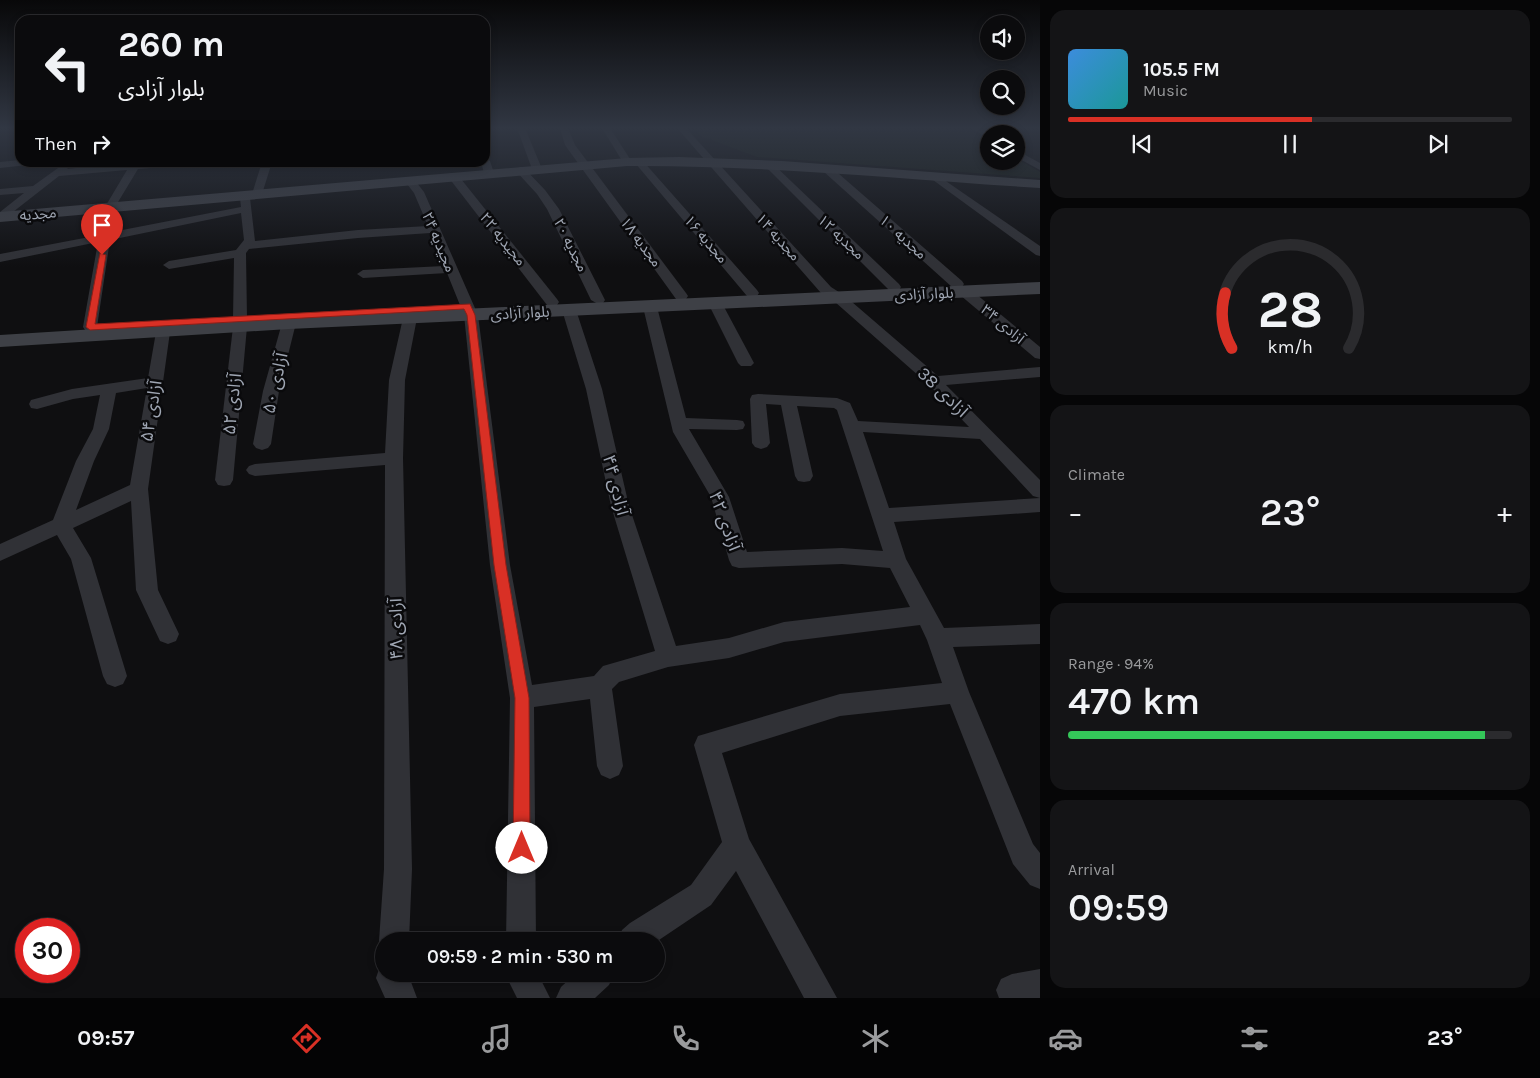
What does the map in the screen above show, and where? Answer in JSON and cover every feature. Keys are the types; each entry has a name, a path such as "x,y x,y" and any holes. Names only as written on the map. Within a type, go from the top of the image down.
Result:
{"street":[{"path":"0,217 54,175"},
{"path":"90,327 110,207 129,175"},
{"path":"0,258 105,237 250,200 261,175"},
{"path":"408,175 409,180"},
{"name":"مجدیه","path":"0,217 110,207 250,200 458,175"},
{"name":"مجدیه ۲۰","path":"524,175 541,192 553,209 598,300"},
{"name":"مجدیه ۱۸","path":"591,175 681,296"},
{"name":"مجدیه ۱۶","path":"644,175 752,293"},
{"name":"مجدیه ۱۴","path":"723,175 833,294"},
{"name":"مجدیه ۱۲","path":"779,175 894,287"},
{"name":"مجدیه ۱۰","path":"833,175 961,288"},
{"name":"مجدیه","path":"895,175 1040,184"},
{"name":"مجیدیه ۲۲","path":"453,176 561,306"},
{"path":"937,178 1040,252"},
{"name":"مجیدیه ۲۴","path":"409,180 419,192 469,311 500,565 522,698 521,932"},
{"path":"0,192 36,189"},
{"name":"آزادی ۵۲","path":"224,480 240,323 243,249 250,240 250,200"},
{"path":"169,265 243,249 358,234 434,229"},
{"path":"363,274 450,269"},
{"name":"بلوار آزادی","path":"561,306 598,300 681,296 726,301 752,293 833,294 1035,285"},
{"name":"بلوار آزادی","path":"0,331 51,334 163,332 240,323 410,313 561,306 650,307 726,301 771,300 894,287 961,288"},
{"name":"آزادی ۳۴","path":"961,288 1040,356"},
{"name":"آزادی 38","path":"833,294 934,381 1040,491"},
{"path":"726,301 746,363"},
{"name":"آزادی ۴۴","path":"561,306 594,388 620,506 668,657"},
{"name":"آزادی ۴۲","path":"650,307 681,432 720,497 739,560 842,556 896,560"},
{"name":"بلوار آزادی","path":"0,341 90,327 289,323 410,313"},
{"name":"آزادی ۴۸","path":"394,932 398,869 394,458 397,380 410,313"},
{"name":"آزادی ۵۰","path":"262,444 270,391 289,323"},
{"name":"آزادی ۵۴","path":"163,332 139,489 147,590 168,634"},
{"path":"934,381 1040,372"},
{"path":"37,404 72,394 156,382"},
{"path":"61,525 85,461 101,428 109,388"},
{"path":"761,443 758,399 841,404 844,407 896,560 938,638 957,692 1023,854 1040,875"},
{"path":"788,400 804,476"},
{"path":"678,423 737,425"},
{"path":"852,426 984,434"},
{"path":"255,470 394,458"},
{"path":"0,553 139,489"},
{"path":"882,516 1040,505"},
{"path":"61,525 81,558 115,676"},
{"path":"522,698 600,686 611,674 668,657 729,648 784,632 924,615"},
{"path":"938,638 1040,634"},
{"path":"600,686 610,766"},
{"path":"821,998 737,845 707,745 840,705 957,692"},
{"path":"644,932 701,896 737,845"},
{"path":"525,982 534,998"},
{"path":"572,998 589,982"},
{"path":"1018,998 1012,990 1040,985"}],"shaded area":[{"path":"994,175 1040,175 1040,178"}],"route":[{"path":"102,255 90,327 467,306 471,315 500,565 522,698 522,848"}]}
